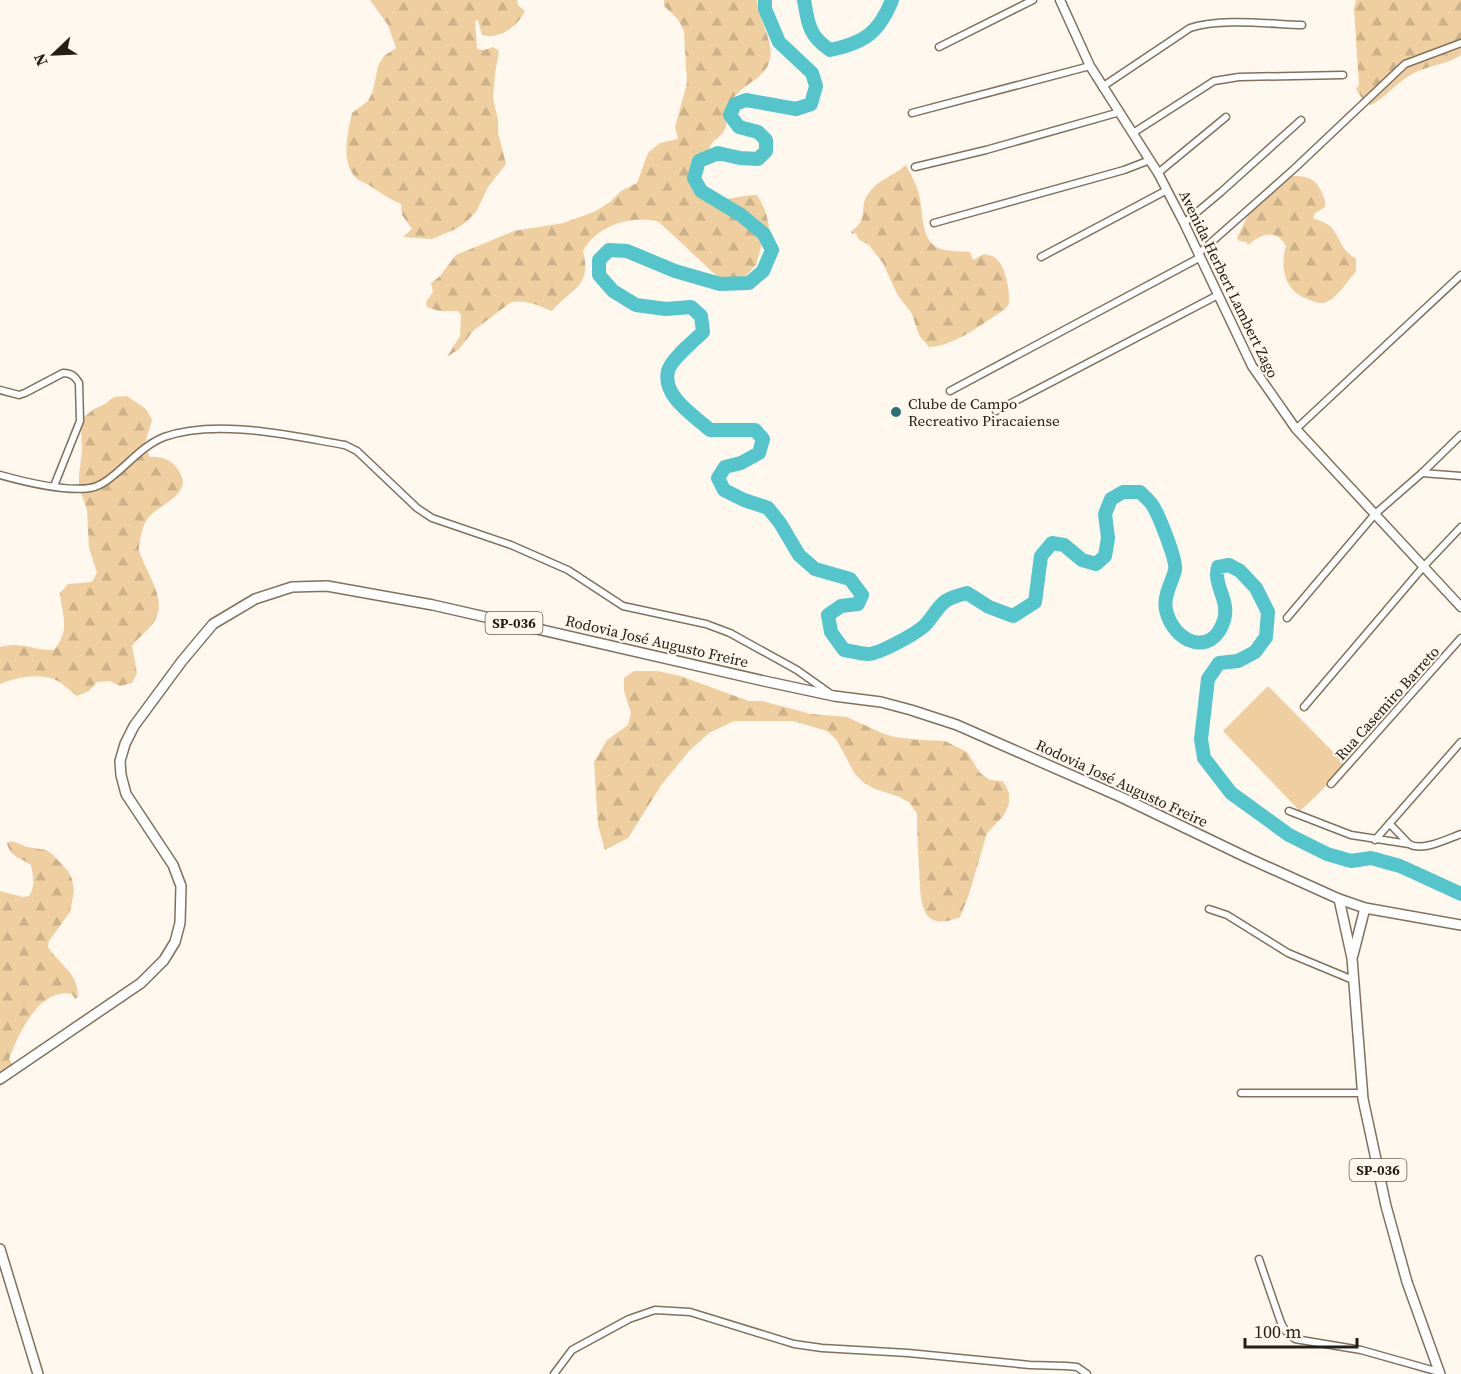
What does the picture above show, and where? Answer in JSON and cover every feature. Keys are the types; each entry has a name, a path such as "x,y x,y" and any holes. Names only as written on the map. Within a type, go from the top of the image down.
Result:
{"main road":[{"name":"Rodovia José Augusto Freire","path":"0,1079 141,983 164,960 175,942 180,923 181,886 173,865 126,794 120,761 125,744 134,726 188,653 213,624 255,598 292,587 327,586 433,605 834,696 881,702 957,726 1123,798 1339,899 1365,908 1456,924"},
{"name":"SP-036","path":"1339,899 1352,958 1363,1093 1386,1206 1404,1272 1439,1373"},
{"name":"SP-036","path":"1352,958 1365,908"},
{"path":"0,1249 38,1374"}],"street":[{"path":"939,47 1033,0"},
{"name":"Avenida Herbert Lambert Zago","path":"1060,0 1090,66 1167,190 1252,366 1296,429 1461,607"},
{"path":"1102,87 1190,28 1199,25 1222,23 1302,25"},
{"path":"950,391 1199,256 1405,64 1461,43"},
{"path":"912,113 1090,66"},
{"path":"1133,133 1214,81 1239,77 1343,75"},
{"path":"915,166 997,147 1120,112"},
{"path":"1158,173 1226,117"},
{"path":"1184,223 1301,120"},
{"path":"934,223 1124,170 1150,160"},
{"path":"1041,257 1167,190"},
{"path":"1296,429 1461,275"},
{"path":"996,411 1218,295"},
{"path":"0,390 19,395 63,374 68,373 76,378 80,421 54,486"},
{"path":"0,475 54,486 91,488 114,475 147,447 164,437 219,428 259,431 345,445 357,451 417,508 432,518 511,545 568,570 623,606 706,624 730,633 797,670 834,696"},
{"path":"1287,618 1375,514 1461,435"},
{"path":"1422,473 1461,476"},
{"path":"1304,707 1424,566 1461,527"},
{"name":"Rua Casemiro Barreto","path":"1331,784 1461,638"},
{"path":"1375,840 1461,742"},
{"path":"1289,811 1351,835 1409,843"},
{"path":"1390,824 1414,846 1461,834"},
{"path":"1209,909 1227,915 1288,953 1353,980"},
{"path":"1241,1093 1363,1093"},
{"path":"1259,1258 1284,1330 1295,1339 1361,1350 1439,1373"},
{"path":"554,1374 572,1350 629,1320 655,1310 690,1312 794,1344 1030,1365 1077,1367 1087,1374"}],"green space":[{"path":"370,0 517,0 518,5 525,11 513,27 501,34 482,35 478,20 475,21 477,49 484,50 493,47 499,51 493,98 498,120 498,133 506,164 488,187 476,212 456,229 432,239 403,237 412,229 402,215 401,204 356,178 348,163 347,146 352,113 368,101 373,91 378,66 384,56 396,48 388,25"},
{"path":"664,0 757,0 770,45 768,65 760,76 733,98 729,105 725,129 713,142 708,155 699,162 689,179 693,191 709,198 725,199 757,195 766,215 769,237 762,243 756,265 737,285 719,278 659,222 638,220 616,224 589,242 583,251 585,272 582,280 552,311 526,302 510,303 474,330 459,349 447,357 460,336 461,315 458,311 439,311 427,307 426,302 433,292 431,283 440,276 456,255 514,231 563,223 594,212 610,202 621,191 637,183 648,153 660,143 678,139 675,127 687,83 684,31 678,19 664,6"},
{"path":"1356,0 1461,0 1461,55 1412,74 1376,102 1371,105 1365,103 1356,89 1359,85 1354,9"},
{"path":"906,165 918,191 929,240 941,249 970,252 973,260 984,254 994,257 1002,266 1009,292 1009,304 1004,310 959,338 929,347 919,335 912,314 897,294 883,263 869,245 858,239 856,233 851,232 861,221 866,197 872,189"},
{"path":"1288,176 1309,178 1316,183 1325,201 1325,207 1315,213 1313,218 1331,227 1344,249 1356,258 1354,274 1327,302 1314,302 1292,289 1285,276 1283,262 1286,246 1278,237 1263,236 1248,245 1237,238 1251,209 1264,201 1268,192"},
{"path":"127,396 146,409 152,420 144,446 150,457 170,461 181,475 183,483 175,496 154,512 144,524 139,551 156,589 159,604 154,622 132,646 137,673 132,683 120,686 110,681 97,682 89,691 77,696 52,678 37,676 14,679 0,684 0,647 15,645 54,650 64,629 60,593 68,584 92,582 97,572 89,548 87,510 79,487 81,428 84,417 94,409 114,397"},
{"path":"634,671 657,671 680,676 749,701 762,701 811,714 847,717 884,734 920,740 945,741 967,752 980,773 990,780 1003,781 1009,793 1009,804 1004,815 987,833 960,917 936,921 924,910 920,890 917,814 910,803 863,782 855,774 836,739 827,731 793,721 734,721 709,733 689,751 662,784 628,838 605,850 598,825 594,762 607,740 628,725 631,713 624,691 624,678"},
{"path":"1268,686 1347,766 1300,811 1223,731"},
{"path":"12,841 27,847 46,850 68,871 72,879 74,891 70,912 49,941 48,947 72,975 78,997 75,999 72,994 60,994 40,1005 18,1038 9,1059 14,1067 13,1071 0,1087 0,891 23,897 29,896 33,885 31,865 16,857 8,848 7,843"}],"waterway":[{"path":"765,0 765,9 779,42 812,73 816,86 811,104 796,109 746,100 735,104 730,115 739,127 758,132 766,140 766,151 758,159 718,153 699,161 694,178 701,191 741,215 764,234 772,250 763,271 749,283 720,284 675,271 627,251 609,250 599,260 599,275 613,291 636,305 666,309 691,307 701,316 703,332 670,366 667,380 670,389 680,404 710,430 755,430 763,439 759,453 741,463 725,467 718,478 724,490 768,508 799,555 815,569 850,579 862,595 858,604 841,606 828,615 831,632 844,650 868,654 890,647 923,627 947,600 967,593 989,607 1013,616 1035,602 1041,556 1052,543 1064,545 1082,560 1096,564 1105,556 1108,538 1105,514 1111,499 1123,492 1140,492 1156,511 1173,557 1175,570 1165,605 1176,631 1193,642 1211,639 1218,632 1225,613 1217,574 1218,567 1229,565 1240,571 1256,588 1268,612 1266,637 1255,652 1238,661 1219,663 1208,679 1201,739 1204,758 1231,793 1289,835 1327,854 1351,861 1371,858 1400,866 1461,894"},
{"path":"804,0 811,29 818,40 830,50 852,44 869,35 882,21 892,0"}],"place":[{"name":"Clube de Campo Recreativo Piracaiense","path":"896,412"}]}
